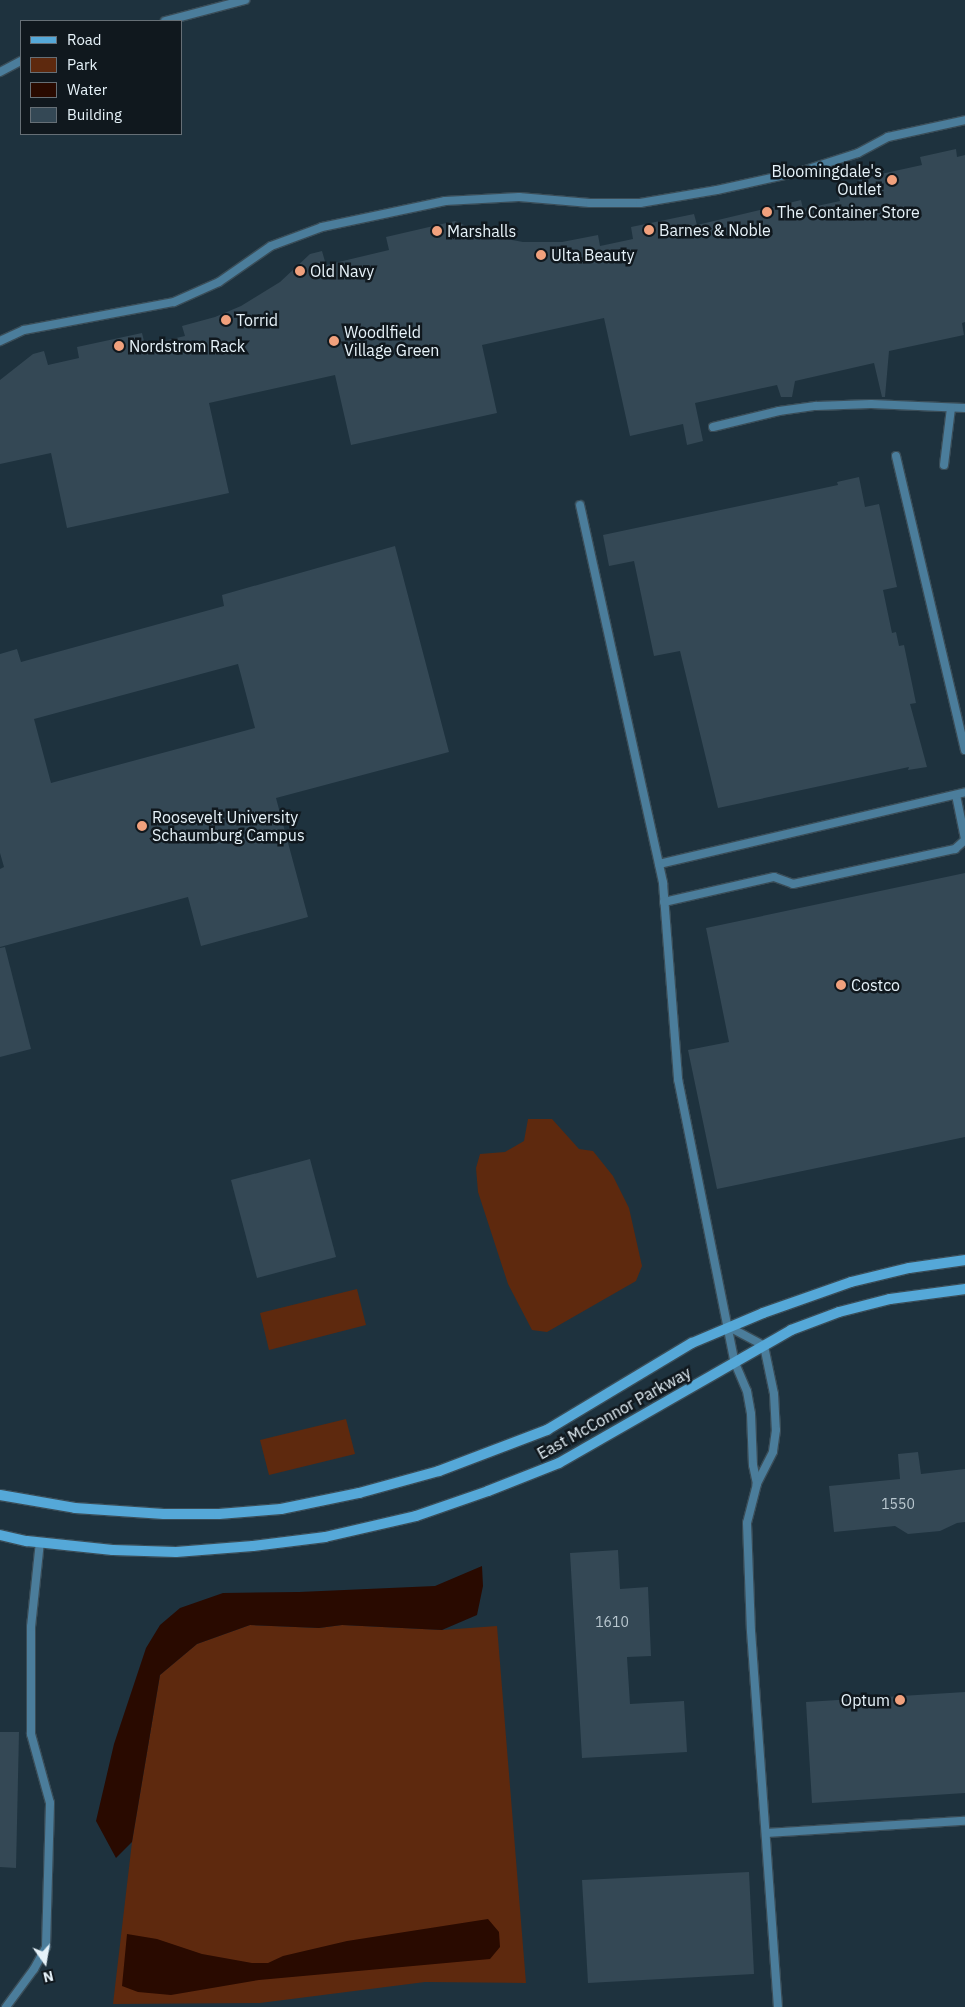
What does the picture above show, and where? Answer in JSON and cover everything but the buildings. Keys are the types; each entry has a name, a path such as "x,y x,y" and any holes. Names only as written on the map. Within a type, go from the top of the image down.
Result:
{"street":[{"name":"East McConnor Parkway","path":"0,1494 75,1508 164,1514 219,1514 281,1509 359,1493 439,1471 547,1430 692,1343 729,1327 851,1282 908,1268 965,1260"},
{"name":"East McConnor Parkway","path":"0,1535 40,1542 113,1550 186,1551 253,1546 325,1537 416,1516 559,1463 792,1330 839,1312 890,1299 965,1290"}],"lane":[{"path":"169,20 245,0"},
{"path":"0,72 20,62"},
{"path":"0,340 24,330 174,302 219,282 271,246 322,227 445,201 519,198 590,203 640,203 718,190 799,172 858,153 888,137 965,120"},
{"path":"713,427 780,411 816,406 871,404 965,408"},
{"path":"944,466 951,408"},
{"path":"896,456 965,750"},
{"path":"580,504 659,864 664,902 678,1079 735,1363 747,1391 751,1414 753,1465 757,1484"},
{"path":"659,864 965,792"},
{"path":"664,902 774,877 793,884 955,849 965,839 956,795"},
{"path":"729,1327 764,1346 774,1394 776,1430 773,1452 757,1484 747,1523 751,1631 778,2007"},
{"path":"6,2007 34,1969 46,1947 50,1803 31,1734 31,1627 40,1542"},
{"path":"766,1833 965,1821"}],"green space":[{"path":"528,1119 552,1119 579,1149 593,1151 613,1176 629,1208 642,1266 636,1281 547,1332 532,1330 508,1284 478,1192 476,1168 480,1154 505,1152 524,1141"},
{"path":"357,1289 366,1325 269,1350 260,1313"},
{"path":"346,1419 355,1454 269,1475 260,1440"},
{"path":"250,1625 319,1628 342,1625 442,1630 497,1626 526,1983 425,1982 260,2003 113,2004 132,1842 160,1675 197,1644"}],"water":[{"path":"482,1566 483,1586 477,1615 442,1630 342,1625 319,1628 250,1625 197,1644 160,1675 132,1842 116,1858 96,1821 114,1744 146,1648 160,1625 180,1608 223,1593 299,1592 435,1586"},
{"path":"488,1919 499,1932 500,1947 490,1959 259,1980 171,1995 138,1992 122,1986 127,1934 157,1939 202,1954 252,1963 268,1963 283,1956 347,1941"}],"place":[{"name":"Bloomingdale's Outlet","path":"892,180"},
{"name":"The Container Store","path":"767,212"},
{"name":"Barnes & Noble","path":"649,230"},
{"name":"Marshalls","path":"437,231"},
{"name":"Ulta Beauty","path":"541,255"},
{"name":"Old Navy","path":"300,271"},
{"name":"Torrid","path":"226,320"},
{"name":"Woodlfield Village Green","path":"334,341"},
{"name":"Nordstrom Rack","path":"119,346"},
{"name":"Roosevelt University Schaumburg Campus","path":"142,826"},
{"name":"Costco","path":"841,985"},
{"name":"Optum","path":"900,1700"}]}
